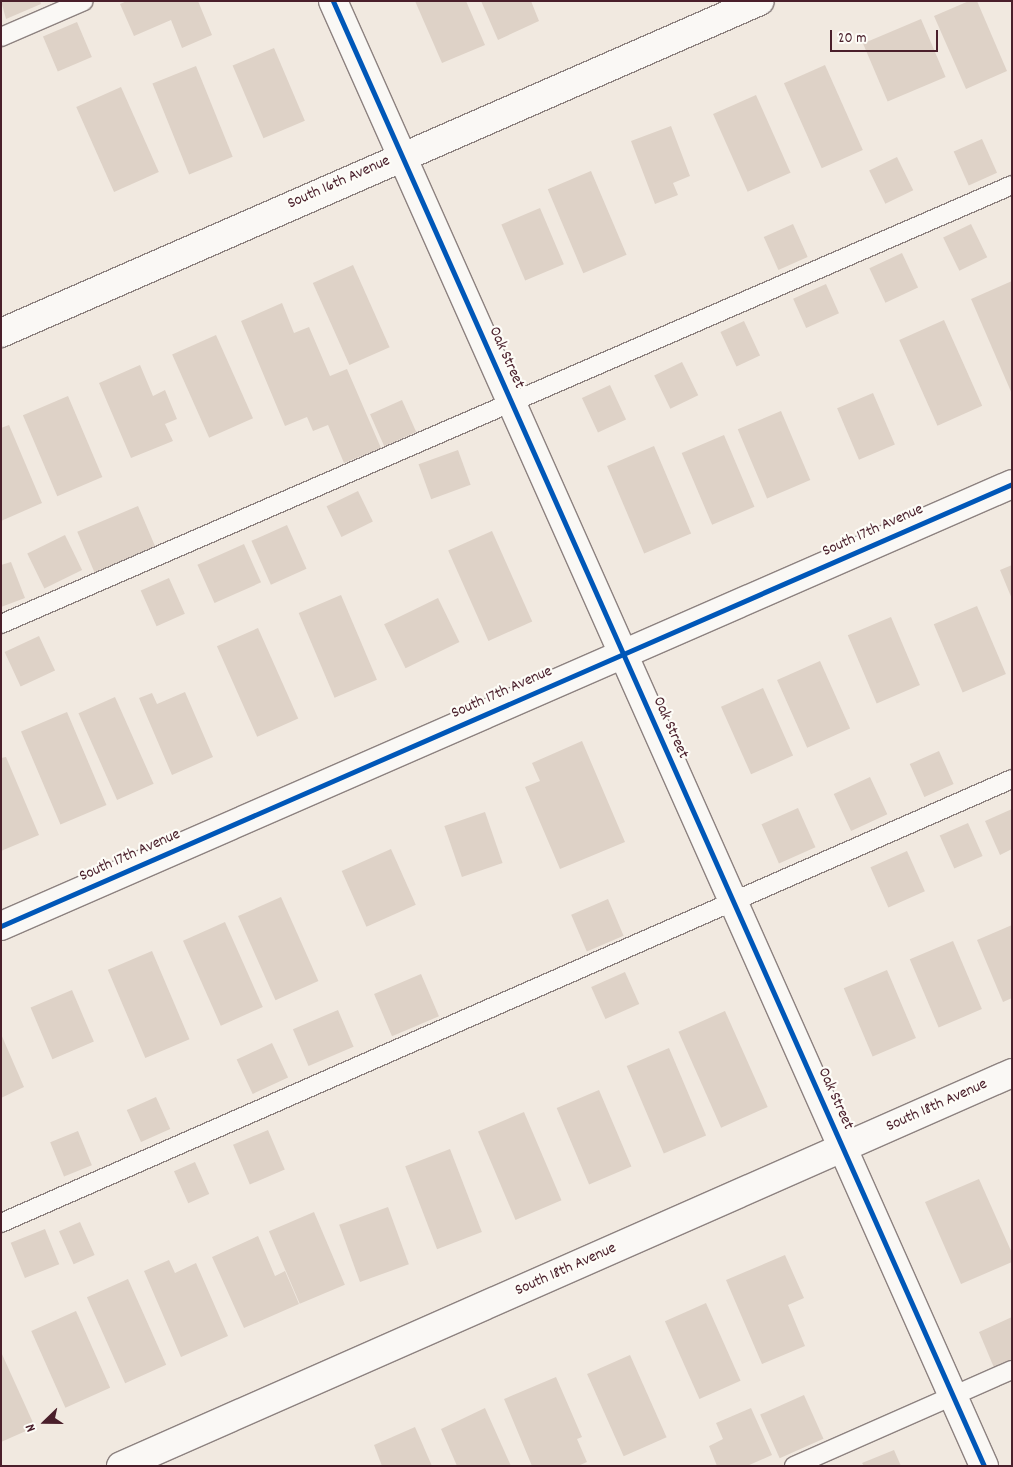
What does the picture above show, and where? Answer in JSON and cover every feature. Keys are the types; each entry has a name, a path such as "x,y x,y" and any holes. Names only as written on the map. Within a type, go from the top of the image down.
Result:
{"street":[{"name":"Oak Street","path":"333,1 984,1466"},
{"name":"South 16th Avenue","path":"1,333 401,155 760,1"},
{"name":"South 17th Avenue","path":"1,926 1012,484"},
{"name":"South 18th Avenue","path":"121,1466 1012,1073"}],"lane":[{"path":"1,37 84,1"},
{"path":"1,624 1012,185"},
{"path":"1,1223 1012,779"},
{"path":"794,1466 1012,1370"}],"building":[{"path":"1,1 40,1 41,4 6,19"},
{"path":"127,1 198,1 212,35 182,48 171,20 134,36 120,4"},
{"path":"415,1 466,1 485,45 442,63"},
{"path":"481,1 531,1 539,21 498,40"},
{"path":"969,1 977,1 1007,71 966,89 934,16"},
{"path":"921,19 946,77 888,102 863,44"},
{"path":"77,22 92,57 58,71 43,36"},
{"path":"274,48 305,121 263,138 233,66"},
{"path":"825,65 863,150 822,168 784,83"},
{"path":"196,66 233,157 189,174 152,84"},
{"path":"121,87 159,172 114,192 76,107"},
{"path":"756,95 791,173 748,192 713,114"},
{"path":"671,126 690,176 673,183 678,195 655,204 631,141"},
{"path":"982,139 997,173 969,185 954,152"},
{"path":"897,157 913,190 885,204 869,171"},
{"path":"591,171 627,255 583,273 548,189"},
{"path":"540,208 564,264 525,281 501,224"},
{"path":"793,224 808,257 778,270 764,237"},
{"path":"971,224 987,257 959,271 943,238"},
{"path":"902,253 918,287 885,303 869,268"},
{"path":"353,265 390,347 349,365 313,283"},
{"path":"1012,281 1012,394 971,299"},
{"path":"826,284 839,313 806,328 793,299"},
{"path":"282,303 294,333 309,327 330,376 347,369 381,448 344,463 328,425 313,431 307,417 285,426 241,321"},
{"path":"944,320 982,406 937,426 899,340"},
{"path":"744,321 760,355 736,366 720,332"},
{"path":"216,335 253,418 209,438 172,355"},
{"path":"682,362 698,395 670,409 654,376"},
{"path":"140,365 153,396 165,390 177,419 165,424 173,441 131,458 99,383"},
{"path":"610,385 626,419 598,433 582,398"},
{"path":"873,393 895,445 859,460 837,408"},
{"path":"68,396 102,477 57,496 23,415"},
{"path":"402,400 416,432 384,446 370,414"},
{"path":"781,411 810,480 767,498 738,429"},
{"path":"9,425 42,503 1,521 1,428"},
{"path":"724,435 754,507 712,525 682,453"},
{"path":"654,446 691,533 644,553 607,466"},
{"path":"458,450 471,485 431,499 419,464"},
{"path":"358,491 373,522 341,537 327,506"},
{"path":"138,506 155,547 94,572 77,532"},
{"path":"287,525 307,569 271,585 251,541"},
{"path":"492,531 532,621 488,641 448,551"},
{"path":"65,535 82,570 44,588 27,553"},
{"path":"244,544 261,582 214,603 197,565"},
{"path":"11,562 25,598 1,607 1,565"},
{"path":"1012,565 1012,599 1000,570"},
{"path":"169,578 185,614 157,626 141,591"},
{"path":"341,595 377,680 335,698 299,613"},
{"path":"438,598 459,642 406,668 384,624"},
{"path":"977,606 1006,674 963,692 934,624"},
{"path":"891,617 920,685 877,703 848,635"},
{"path":"258,628 298,718 257,737 217,646"},
{"path":"39,636 55,670 21,686 5,652"},
{"path":"820,661 850,729 807,748 777,680"},
{"path":"763,688 793,756 751,774 721,707"},
{"path":"185,692 213,757 172,775 139,698 152,693 157,704"},
{"path":"115,697 154,784 117,800 78,713"},
{"path":"67,712 106,805 60,825 21,732"},
{"path":"582,741 625,842 560,869 525,787 540,781 532,763"},
{"path":"939,751 954,784 924,797 910,764"},
{"path":"6,757 39,835 1,851 1,758"},
{"path":"870,777 887,814 851,831 834,794"},
{"path":"798,808 815,847 779,864 761,824"},
{"path":"1012,809 1012,849 1000,855 985,821"},
{"path":"485,812 503,863 462,877 444,826"},
{"path":"968,823 983,856 954,868 940,836"},
{"path":"391,849 416,905 366,927 342,871"},
{"path":"907,851 925,891 888,907 870,867"},
{"path":"281,897 318,981 275,1000 238,916"},
{"path":"608,899 624,936 587,951 571,915"},
{"path":"225,922 263,1007 221,1026 183,941"},
{"path":"1012,925 1012,998 1003,1002 977,940"},
{"path":"953,941 982,1009 939,1027 910,959"},
{"path":"152,951 190,1039 145,1058 108,970"},
{"path":"887,970 916,1038 873,1056 844,988"},
{"path":"625,972 639,1004 605,1019 591,987"},
{"path":"421,974 439,1016 392,1036 374,994"},
{"path":"72,990 94,1042 52,1059 31,1008"},
{"path":"338,1010 354,1047 309,1066 293,1029"},
{"path":"725,1011 768,1107 721,1128 678,1032"},
{"path":"1,1034 24,1087 1,1098"},
{"path":"272,1043 288,1077 253,1094 237,1059"},
{"path":"669,1048 706,1135 664,1153 627,1066"},
{"path":"599,1090 631,1166 589,1184 557,1108"},
{"path":"156,1097 170,1129 141,1142 127,1110"},
{"path":"524,1112 562,1200 515,1220 478,1132"},
{"path":"268,1130 285,1170 250,1184 233,1145"},
{"path":"78,1131 92,1165 64,1177 50,1142"},
{"path":"450,1149 482,1232 437,1249 405,1166"},
{"path":"195,1162 209,1194 188,1203 174,1171"},
{"path":"979,1179 1012,1253 1012,1262 961,1284 925,1202"},
{"path":"388,1207 409,1264 360,1282 339,1225"},
{"path":"314,1212 345,1285 300,1304 269,1231"},
{"path":"80,1222 95,1255 74,1264 59,1231"},
{"path":"45,1229 59,1264 25,1278 11,1243"},
{"path":"258,1236 275,1276 285,1271 299,1304 244,1328 212,1257"},
{"path":"785,1255 804,1298 788,1305 805,1346 762,1364 726,1280"},
{"path":"169,1260 175,1273 196,1263 228,1336 181,1357 144,1271"},
{"path":"128,1279 166,1365 125,1383 87,1297"},
{"path":"706,1303 741,1381 699,1399 665,1321"},
{"path":"76,1311 110,1388 65,1408 31,1331"},
{"path":"1012,1317 1012,1362 995,1370 979,1332"},
{"path":"1,1352 35,1427 1,1442"},
{"path":"630,1355 667,1437 624,1456 587,1374"},
{"path":"556,1377 582,1437 577,1439 587,1462 578,1466 532,1466 504,1399"},
{"path":"804,1395 824,1439 780,1458 760,1415"},
{"path":"485,1408 511,1466 457,1466 441,1429"},
{"path":"751,1408 772,1455 747,1466 717,1466 709,1446 723,1439 716,1423"},
{"path":"415,1427 432,1466 382,1466 374,1445"},
{"path":"894,1450 901,1466 864,1466 862,1463"}],"cycle path":[{"path":"333,1 984,1466"},
{"path":"1,926 1012,484"}]}
